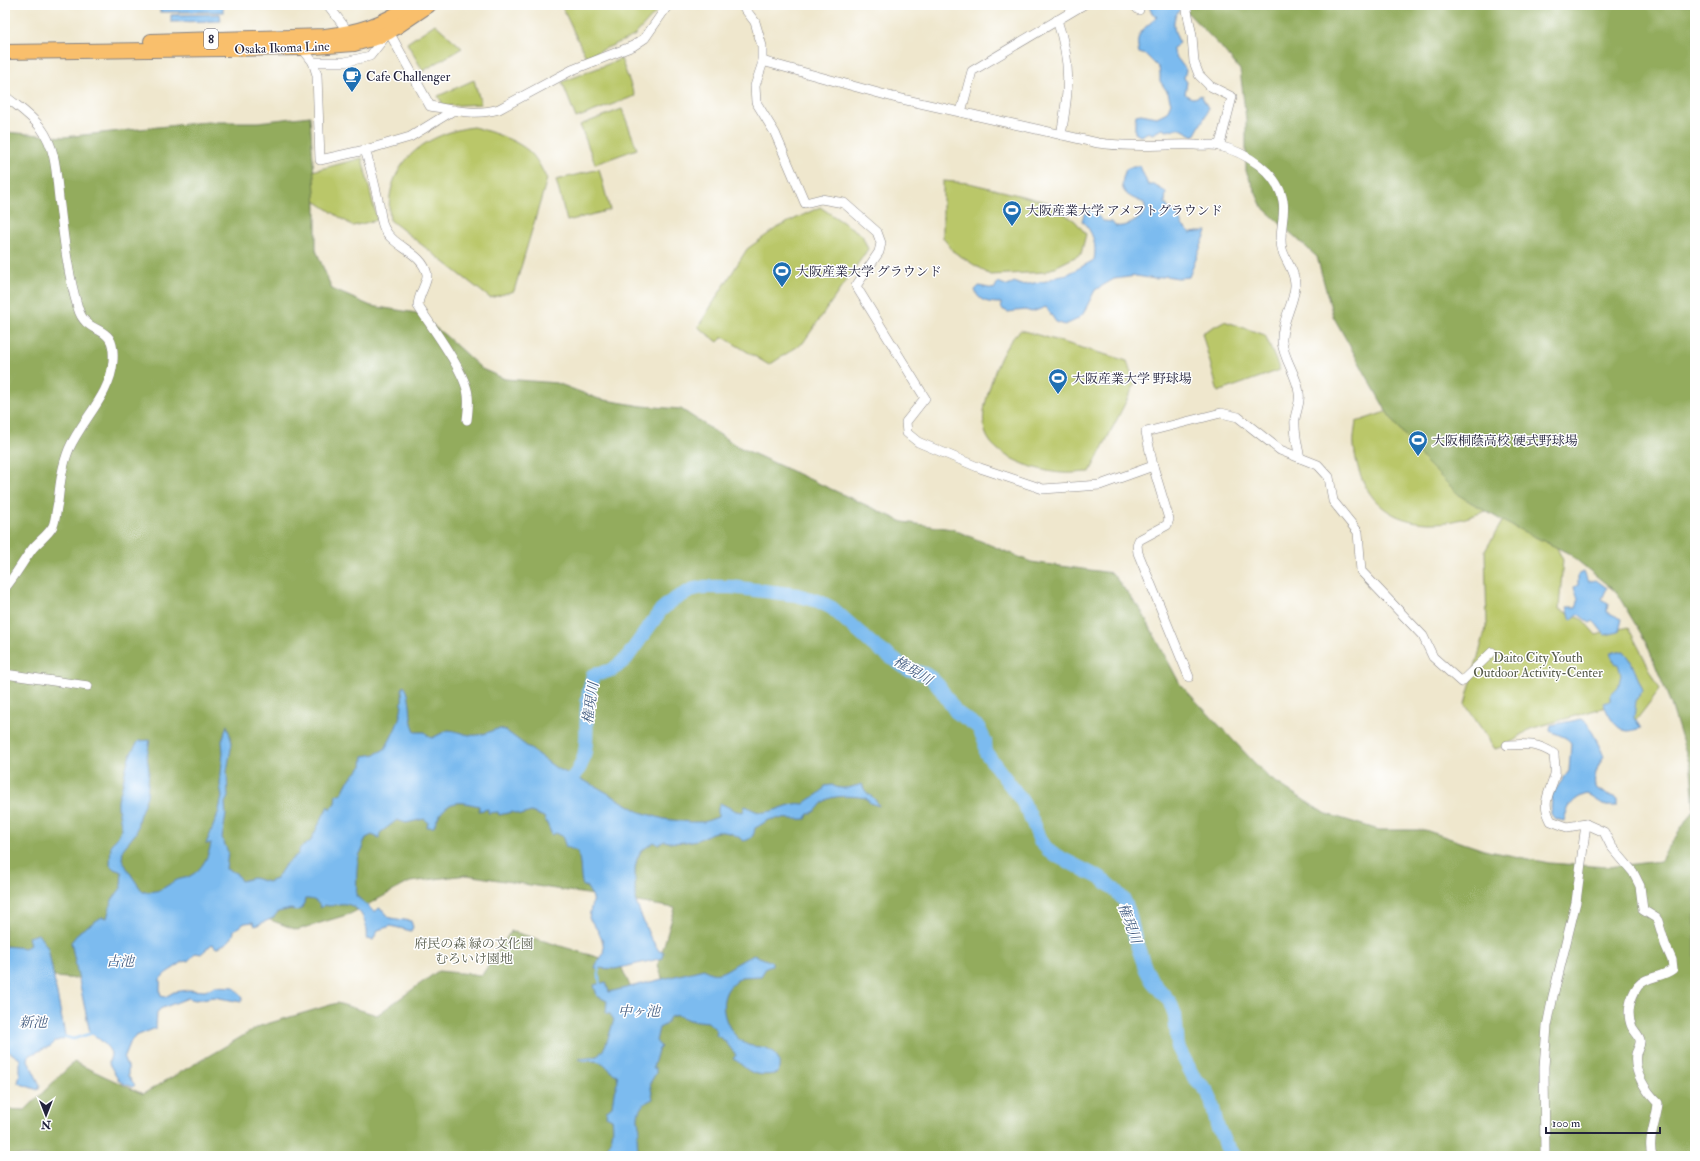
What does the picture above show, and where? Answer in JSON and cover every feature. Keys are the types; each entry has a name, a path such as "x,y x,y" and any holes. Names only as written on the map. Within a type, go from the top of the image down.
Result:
{"main road":[{"name":"Osaka Ikoma Line","path":"5,42 150,41 325,36 349,33 373,27 410,5"},
{"name":"Osaka Ikoma Line","path":"5,52 302,48 354,44 389,32 429,5"}],"street":[{"path":"328,5 349,33"},
{"path":"313,62 345,62 370,56 389,32 430,106 472,113 489,112 500,108 572,70 633,46 645,38 668,5"},
{"path":"742,5 755,22 762,46 762,65 755,86 756,102 775,132 805,203 821,199 844,203 877,232 881,244 879,252 856,286 925,398 906,422 907,433 918,442 980,468 1043,489 1100,485 1153,466"},
{"path":"961,112 972,72 1083,5"},
{"path":"1186,5 1192,36 1194,62 1199,75 1210,86 1232,97 1221,140 1218,146"},
{"path":"1057,20 1068,59 1068,98 1061,135"},
{"path":"302,48 313,62 317,75 320,160 366,150 410,137 454,110"},
{"path":"762,61 892,97 1113,146 1166,144 1218,146 1243,155 1267,171 1279,189 1283,201 1282,248 1294,276 1295,285 1293,297 1283,324 1282,342 1285,356 1297,379 1300,394 1300,404 1295,418 1296,440 1300,458"},
{"path":"5,96 28,115 40,128 52,151 66,251 77,307 84,322 107,335 112,341 113,361 110,376 104,392 69,449 62,470 55,518 52,527 33,549 16,575 5,588"},
{"path":"366,150 384,228 406,250 420,260 427,274 426,281 418,298 418,306 455,364 465,385 468,394 468,420"},
{"path":"1189,677 1141,560 1137,545 1139,540 1167,525 1169,519 1153,466 1146,432 1221,413 1238,416 1280,450 1318,465 1329,477 1333,501 1358,532 1361,571 1423,636 1433,656 1461,682 1492,652"},
{"path":"5,674 88,686"},
{"path":"1507,745 1531,744 1546,749 1554,754 1555,772 1549,789 1547,813 1551,821 1567,826 1586,824 1604,832 1611,846 1633,872 1640,886 1643,910 1658,921 1672,960 1673,969 1667,974 1647,979 1639,984 1630,1001 1630,1020 1632,1028 1640,1039 1636,1055 1636,1065 1641,1080 1651,1097 1658,1103 1658,1113 1652,1134 1652,1156"},
{"path":"1545,1156 1544,1066 1547,1026 1576,902 1586,824"}],"green space":[{"path":"561,5 653,5 657,11 634,36 586,57"},
{"path":"1180,5 1695,5 1695,1156 5,1156 5,1109 25,1110 74,1062 143,1094 260,1026 337,1003 377,1015 438,971 482,975 511,931 620,964 644,1017 671,1006 658,965 675,908 467,875 410,882 350,914 297,930 265,918 237,893 107,981 54,977 14,952 5,960 5,132 64,137 205,122 258,122 310,116 316,207 316,250 332,289 371,306 417,313 446,336 482,369 505,379 557,383 599,399 642,406 681,409 737,446 903,522 952,529 1031,562 1112,573 1142,612 1180,684 1268,777 1324,813 1379,830 1425,830 1484,850 1549,863 1608,867 1660,861 1694,809 1691,769 1671,704 1646,642 1616,592 1568,553 1506,523 1460,496 1421,457 1388,414 1333,316 1317,257 1262,207 1246,171 1246,119 1240,70 1221,47"},
{"path":"435,24 462,48 423,71 407,43"},
{"path":"621,59 635,96 576,118 562,82"},
{"path":"474,80 481,104 444,106 438,96"},
{"path":"622,109 637,149 595,164 580,125"},
{"path":"473,127 503,136 525,148 540,165 547,179 514,291 490,298 390,220 389,201 393,184 400,169 410,156 422,145 438,137"},
{"path":"362,158 377,220 353,226 306,195 301,174"},
{"path":"599,169 610,210 567,221 556,180"},
{"name":"大阪産業大学 アメフトグラウンド","path":"943,181 969,183 1047,202 1075,221 1086,234 1081,254 1045,272 990,275 954,252 943,238"},
{"name":"大阪産業大学 グラウンド","path":"820,207 862,235 868,249 803,343 769,365 723,337 718,342 698,327 747,249 778,227"},
{"path":"1224,321 1265,335 1280,370 1218,392 1202,333"},
{"name":"大阪産業大学 野球場","path":"1021,330 1127,361 1135,384 1090,472 1053,472 1032,467 1012,459 1002,453 989,440 983,419 993,376 1006,347"},
{"name":"大阪桐蔭高校 硬式野球場","path":"1457,388 1497,507 1454,521 1434,523 1415,522 1399,517 1385,509 1373,498 1364,484 1358,466 1354,446 1356,422"},
{"name":"Daito City Youth Outdoor Activity-Center","path":"1507,513 1550,534 1563,560 1559,609 1583,620 1596,635 1628,627 1660,689 1634,723 1609,706 1530,729 1507,745 1495,749 1465,704 1487,624 1485,551"}],"water":[{"path":"160,5 223,5 223,12 160,12"},
{"path":"1149,5 1176,5 1180,10 1175,18 1174,26 1180,43 1172,49 1186,70 1184,78 1187,82 1185,94 1193,98 1201,95 1208,108 1207,113 1194,136 1179,128 1167,131 1162,129 1152,134 1149,132 1140,136 1135,133 1136,115 1141,114 1157,117 1167,112 1171,103 1168,93 1160,81 1159,68 1146,55 1139,53 1138,41 1141,32 1157,17 1151,12"},
{"path":"220,14 221,21 171,22 171,15"},
{"path":"1133,166 1140,166 1148,185 1154,185 1166,192 1165,202 1168,208 1177,213 1182,225 1190,233 1207,231 1189,277 1178,278 1166,276 1155,279 1136,276 1114,279 1095,290 1083,314 1076,320 1065,325 1056,322 1046,307 1032,312 1025,310 1008,312 1002,309 1001,303 985,301 979,297 975,290 979,286 994,289 998,282 1008,286 1014,282 1021,285 1047,281 1057,276 1068,274 1094,260 1095,249 1093,239 1089,229 1082,221 1084,214 1092,210 1103,221 1112,222 1115,226 1124,226 1132,223 1146,211 1144,203 1132,198 1124,192 1122,183 1123,177 1126,169"},
{"path":"1584,572 1588,582 1596,580 1607,588 1602,599 1608,604 1607,612 1622,619 1619,632 1605,635 1593,621 1590,623 1578,614 1571,620 1567,607 1576,607 1578,599 1574,587 1578,585 1578,575"},
{"path":"1624,651 1630,659 1643,690 1636,701 1634,718 1641,728 1630,731 1623,730 1616,725 1603,703 1610,701 1610,696 1618,688 1621,675 1619,667 1614,661 1611,652"},
{"name":"古池","path":"404,686 409,696 415,732 425,732 432,738 448,730 468,735 477,735 496,729 505,730 556,768 597,787 640,812 664,819 704,822 718,817 718,808 720,803 736,811 743,812 745,806 758,812 771,811 793,804 804,804 821,792 825,786 832,785 843,788 862,784 879,806 870,803 866,798 841,796 828,799 812,813 808,814 806,819 772,819 767,821 755,828 752,837 748,840 743,841 733,834 720,832 712,833 697,840 677,843 664,841 659,845 654,842 641,851 637,859 635,868 635,900 649,935 659,951 664,952 663,958 615,969 595,968 603,954 604,949 600,934 589,918 593,897 586,886 583,886 577,851 566,847 562,836 556,833 552,835 544,817 531,812 521,815 512,812 499,815 498,812 488,813 488,809 479,811 479,806 467,803 458,803 449,805 441,813 434,827 427,827 428,822 424,819 406,823 397,820 380,833 379,838 372,835 366,838 358,859 356,896 373,911 376,911 379,908 383,910 390,918 411,921 413,927 411,931 391,926 378,930 373,940 367,939 364,920 361,914 352,906 339,904 330,906 324,905 321,908 316,902 308,899 305,899 303,908 296,911 291,909 278,912 273,918 255,926 253,922 245,923 234,930 234,934 225,944 216,948 212,944 201,954 196,953 188,961 181,962 160,979 161,996 165,997 174,992 188,990 205,991 215,986 234,987 243,998 241,1002 214,997 195,1000 188,998 160,1009 157,1013 156,1028 136,1036 131,1041 124,1058 128,1066 128,1076 135,1085 133,1087 120,1082 109,1064 111,1055 110,1051 102,1042 90,1033 71,942 80,931 102,917 107,918 112,900 121,888 122,872 114,869 110,865 111,844 120,834 121,824 118,800 128,762 135,746 139,741 150,740 147,756 149,770 147,796 139,817 136,833 123,849 122,859 143,892 157,891 177,880 190,876 198,870 207,858 211,843 206,844 218,814 222,797 220,784 223,752 222,741 227,725 232,743 227,771 228,797 225,803 226,815 222,838 228,852 226,869 236,873 241,881 253,878 268,882 276,879 285,865 298,854 300,848 310,842 328,806 330,809 335,803 336,795 342,793 348,781 362,766 363,756 375,754 385,749 398,721 402,706 402,689"},
{"path":"1582,719 1589,725 1604,756 1596,771 1595,787 1602,792 1617,798 1617,806 1606,806 1587,794 1578,798 1571,804 1564,821 1555,819 1551,814 1552,794 1569,771 1571,744 1566,738 1550,731 1551,725"},
{"name":"新池","path":"38,934 48,948 65,1035 63,1039 56,1041 51,1046 29,1055 28,1060 40,1085 38,1090 18,1083 20,1074 20,1059 5,1051 5,946 25,948 30,945 28,937"},
{"name":"中ヶ池","path":"754,955 772,962 772,966 766,968 761,976 741,977 727,990 724,1000 725,1015 731,1030 742,1041 751,1046 771,1050 774,1053 779,1062 778,1073 769,1075 756,1074 748,1070 733,1059 736,1055 724,1040 716,1035 717,1031 708,1022 689,1020 677,1015 670,1017 665,1025 659,1028 656,1041 661,1047 658,1050 653,1068 656,1068 656,1073 650,1083 653,1099 641,1107 638,1114 640,1129 637,1135 638,1155 640,1156 602,1156 612,1134 612,1119 606,1116 607,1110 612,1106 614,1092 618,1081 617,1075 602,1063 579,1059 595,1057 600,1054 606,1045 614,1020 610,1014 606,1013 607,1001 597,996 594,985 606,982 609,992 704,969 709,972 718,973 727,970"}],"waterway":[{"name":"権現川","path":"572,779 585,754 588,700 593,675 612,670 626,659 661,610 673,600 694,589 704,587 731,587 797,595 818,601 832,608 872,644 907,669 925,674 931,678 938,685 956,712 978,727 985,741 986,753 1020,798 1029,813 1040,841 1051,853 1100,878 1112,887 1124,900 1146,970 1152,981 1170,1002 1175,1015 1178,1047 1193,1076 1207,1091 1211,1100 1217,1125 1226,1146 1235,1156"},
{"path":"598,966 600,986"},
{"path":"62,1036 73,1039 93,1033"}],"place":[{"name":"Cafe Challenger","path":"352,93"},
{"name":"大阪産業大学 アメフトグラウンド","path":"1012,227"},
{"name":"大阪産業大学 グラウンド","path":"782,288"},
{"name":"大阪産業大学 野球場","path":"1058,395"},
{"name":"大阪桐蔭高校 硬式野球場","path":"1418,457"}],"park label":[{"name":"府民の森 緑の文化園 むろいけ園地","path":"474,950"}]}
